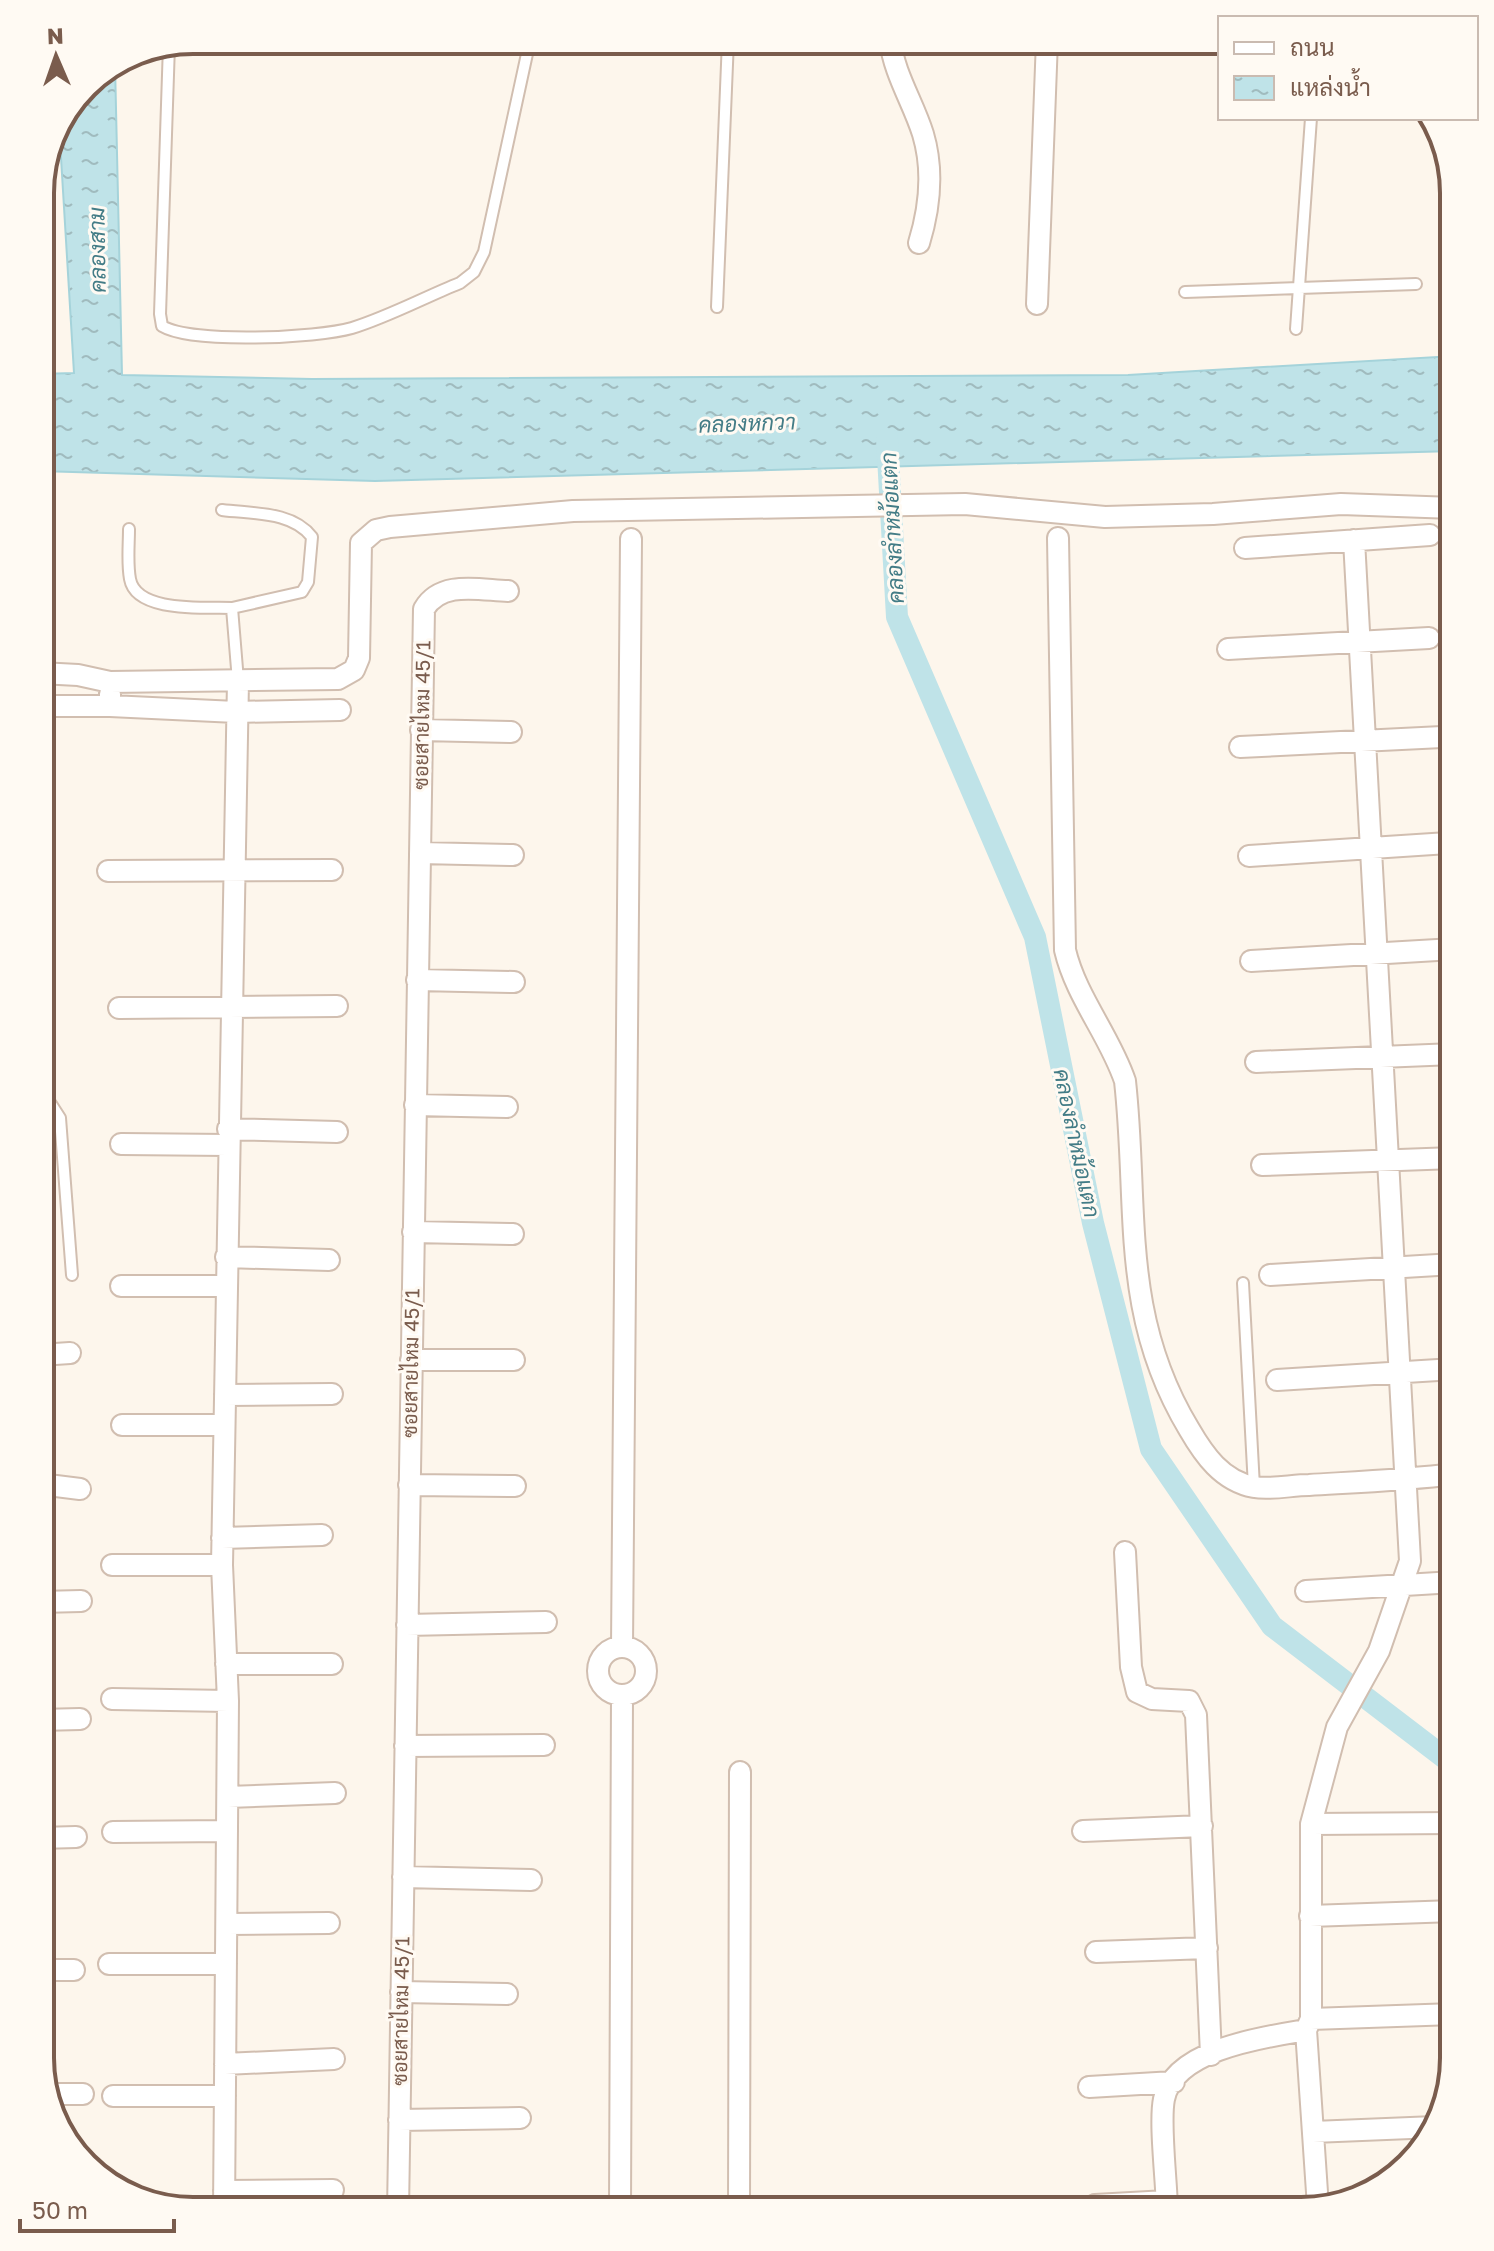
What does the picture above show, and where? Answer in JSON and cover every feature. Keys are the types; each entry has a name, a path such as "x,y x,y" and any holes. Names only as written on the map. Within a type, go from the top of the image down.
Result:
{"street":[{"path":"892,54 923,134 931,184 929,212 919,243"},
{"path":"1037,304 1046,54"},
{"path":"54,674 110,682 338,679 354,670 359,658 361,543 376,530 557,512 849,509 965,504 1105,517 1213,514 1341,504 1440,508"},
{"path":"1245,548 1430,535"},
{"path":"1058,538 1065,950 1069,969 1118,1061 1125,1081 1135,1273 1159,1368 1180,1414 1205,1456 1226,1476 1254,1487 1440,1476"},
{"path":"622,1647 631,539"},
{"path":"1317,2196 1309,2025 1311,1824 1337,1727 1379,1651 1410,1561 1354,540"},
{"name":"ซอยสายไหม 45/1","path":"398,2197 424,609 431,596 444,590 508,591"},
{"path":"1228,649 1429,638"},
{"path":"224,2197 228,1701 222,1538 229,1006 238,681"},
{"path":"110,682 110,706"},
{"path":"54,706 236,712 340,710"},
{"path":"421,730 511,732"},
{"path":"1240,747 1440,737"},
{"path":"1249,856 1440,844"},
{"path":"420,853 513,855"},
{"path":"108,871 332,870"},
{"path":"1251,961 1440,950"},
{"path":"417,980 514,982"},
{"path":"119,1008 337,1006"},
{"path":"1256,1062 1440,1055"},
{"path":"415,1105 507,1107"},
{"path":"121,1144 337,1132"},
{"path":"1262,1165 1440,1159"},
{"path":"413,1232 513,1234"},
{"path":"226,1257 329,1260"},
{"path":"1270,1275 1440,1265"},
{"path":"121,1286 226,1286"},
{"path":"54,1354 70,1353"},
{"path":"411,1360 514,1360"},
{"path":"1277,1380 1440,1370"},
{"path":"225,1395 332,1394"},
{"path":"122,1425 224,1425"},
{"path":"409,1485 515,1486"},
{"path":"54,1486 80,1489"},
{"path":"222,1538 322,1535"},
{"path":"1125,1552 1133,1681 1137,1692 1152,1699 1189,1701 1196,1715 1211,2055"},
{"path":"112,1565 222,1565"},
{"path":"1306,1591 1440,1583"},
{"path":"54,1602 81,1601"},
{"path":"407,1625 546,1622"},
{"path":"622,1647 638,1653 646,1667 643,1684 622,1696 614,1694 601,1683 598,1667 606,1653 622,1647"},
{"path":"226,1664 332,1664"},
{"path":"620,2197 622,1696"},
{"path":"112,1699 228,1701"},
{"path":"54,1720 80,1719"},
{"path":"405,1746 544,1745"},
{"path":"739,2197 740,1772"},
{"path":"228,1797 335,1793"},
{"path":"1311,1824 1440,1823"},
{"path":"1083,1831 1202,1826"},
{"path":"113,1832 227,1831"},
{"path":"54,1838 76,1837"},
{"path":"403,1877 531,1880"},
{"path":"1310,1916 1440,1911"},
{"path":"227,1924 329,1923"},
{"path":"1096,1952 1207,1948"},
{"path":"109,1964 226,1964"},
{"path":"54,1970 74,1970"},
{"path":"401,1992 507,1994"},
{"path":"1167,2197 1164,2098 1185,2065 1250,2039 1309,2025 1440,2015"},
{"path":"225,2064 334,2059"},
{"path":"1089,2087 1174,2082"},
{"path":"59,2094 83,2094"},
{"path":"113,2096 225,2096"},
{"path":"399,2120 520,2118"},
{"path":"1313,2132 1421,2128"},
{"path":"264,2197 333,2190"}],"lane":[{"path":"169,57 162,326 174,333 240,337 302,335 350,328 460,283 474,272 484,252 527,54"},
{"path":"717,307 727,54"},
{"path":"1296,329 1311,120"},
{"path":"1185,292 1416,284"},
{"path":"129,529 130,581 136,593 156,604 232,608 302,592 308,582 312,537 302,524 290,519 222,510"},
{"path":"232,608 238,681"},
{"path":"54,1109 60,1118 72,1275"},
{"path":"1243,1283 1254,1487"}],"water":[{"path":"115,78 122,375 312,379 1128,375 1440,357 1440,451 375,481 54,471 54,374 74,373 61,152 68,131 83,108 101,88"}],"waterway":[{"name":"คลองลำหม้อแตก","path":"887,439 897,617 1035,937 1093,1223 1151,1449 1272,1626 1440,1754"}],"water label":[{"name":"คลองสาม","path":"97,250"},
{"name":"คลองหกวา","path":"747,423"}]}
